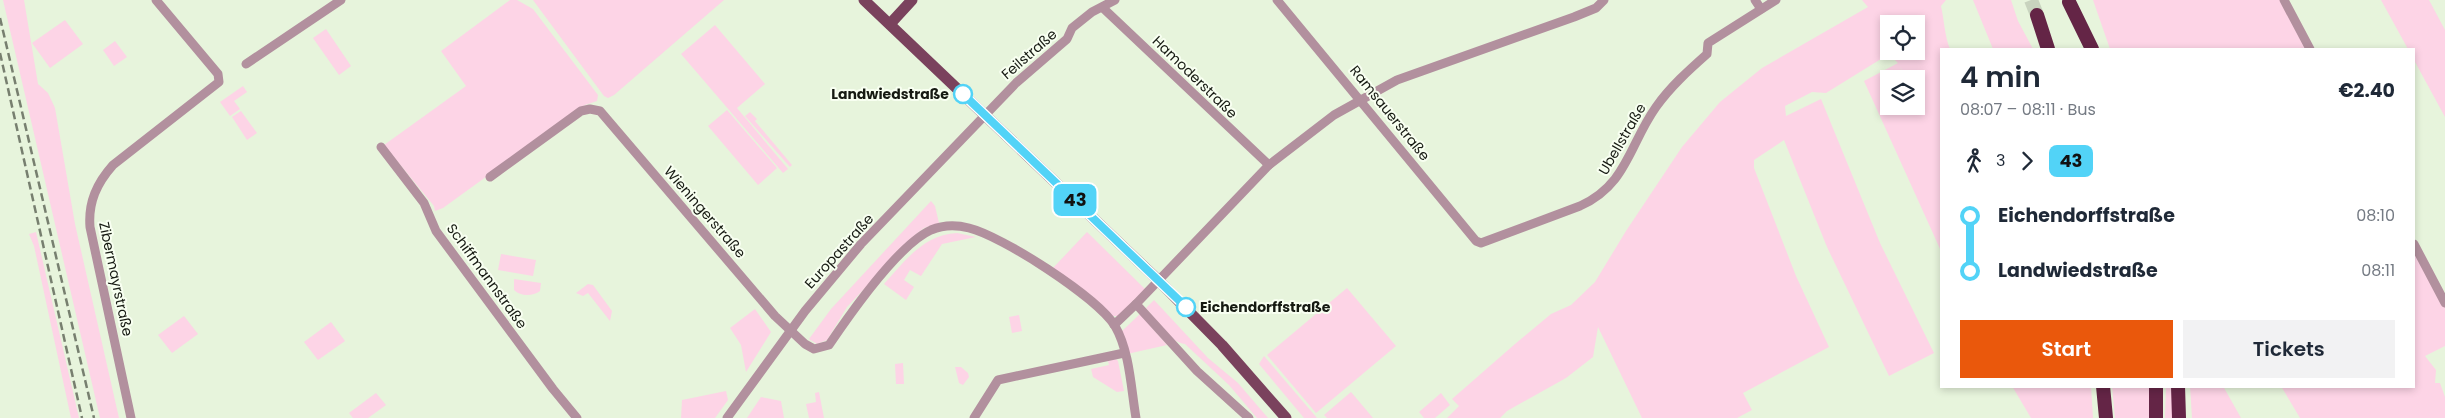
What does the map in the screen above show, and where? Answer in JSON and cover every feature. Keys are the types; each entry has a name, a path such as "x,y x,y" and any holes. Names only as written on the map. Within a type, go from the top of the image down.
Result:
{"highway":[{"path":"2084,48 2069,2 2092,48"},
{"path":"2037,15 2048,48"},
{"path":"2103,388 2106,418"},
{"path":"2156,388 2156,418"},
{"path":"2178,388 2179,418"}],"main road":[{"path":"864,0 1159,280 1222,345 1286,418"},
{"path":"890,24 912,0"}],"street":[{"name":"Zibermayrstraße","path":"131,418 92,235 90,206 100,181 113,165 219,82 218,74 156,0"},
{"path":"246,64 341,0"},
{"name":"Feilstraße","path":"985,114 1024,75 1067,39 1072,28 1092,12 1103,8 1115,0"},
{"name":"Ramsauerstraße","path":"1278,0 1476,242 1481,243"},
{"path":"1755,0 1761,9 1776,0"},
{"path":"2284,0 2309,48"},
{"path":"1136,418 1124,352 1114,325 1269,166 1318,126 1360,98 1424,69 1544,29 1602,3"},
{"name":"Hamoderstraße","path":"1103,8 1269,166"},
{"name":"Ubellstraße","path":"1481,243 1580,206 1594,200 1607,190 1616,179 1656,108 1672,88 1707,54 1708,43 1761,9"},
{"name":"Wieningerstraße","path":"490,177 581,111 590,109 600,111 766,305 790,330 810,347 825,348 869,290 913,242 933,230 956,226 979,232 1045,267 1099,306 1114,325"},
{"name":"Europastraße","path":"727,418 790,330 846,261 985,114"},
{"name":"Schiffmannstraße","path":"381,147 424,203 436,231 550,385 577,418"},
{"path":"2415,246 2445,303"},
{"path":"1136,304 1196,371 1249,418"},
{"path":"974,418 998,380 1124,352"}],"shaded area":[{"path":"3,0 24,0 38,84 48,93 55,108 75,224 119,418 100,418"},
{"path":"510,0 517,0 533,9 598,95 597,101 585,105 443,208 435,211 434,206 384,145 466,86 441,51"},
{"path":"533,0 724,0 614,95 608,98 604,96"},
{"path":"1862,0 1946,0 1941,6 1950,48 1940,48 1940,249 1864,81 1880,73 1880,115 1925,115 1925,70 1902,70 1900,66 1902,70 1885,70 1898,63 1895,60 1925,60 1925,15 1880,15 1880,60 1826,93 1812,92 1785,106 1786,116 1821,99 1880,243 1934,353 1889,376 1827,247 1784,140 1754,160 1754,168 1796,276 1829,347 1743,393 1752,410 1737,418 1642,418 1598,327 1593,357 1566,378 1507,411 1500,418 1447,418 1459,406 1452,399 1551,314 1571,305 1595,282 1626,231 1682,147 1720,102 1762,68 1868,7"},
{"path":"1973,0 2011,0 2018,21 2032,48 1993,48"},
{"path":"2093,0 2281,0 2306,48 2110,48"},
{"path":"2381,0 2429,0 2445,30 2445,117 2415,62 2415,48 2407,48"},
{"path":"65,20 83,44 50,68 32,43"},
{"path":"715,25 765,84 737,108 788,169 783,173 681,54"},
{"path":"326,29 351,66 339,75 313,38"},
{"path":"115,41 127,57 114,66 103,50"},
{"path":"243,86 247,92 234,101 240,109 230,116 220,102"},
{"path":"727,110 777,168 758,185 708,126"},
{"path":"241,111 257,133 247,140 232,117"},
{"path":"750,112 757,119 755,121 792,165 790,167 745,116"},
{"path":"931,201 935,206 939,223 924,228 915,235 847,307 827,340 817,344 809,339 831,309"},
{"path":"36,232 79,418 71,418 34,246 29,234"},
{"path":"1087,232 1145,289 1118,316 1112,316 1092,296 1053,268"},
{"path":"957,233 976,237 942,244 921,276 910,270 904,280 914,287 906,300 884,284 907,258 924,244 945,235"},
{"path":"2415,250 2445,306 2445,346 2425,356 2436,370 2435,383 2440,383 2445,397 2445,418 2300,418 2282,388 2415,388"},
{"path":"501,254 536,260 533,276 498,270"},
{"path":"514,279 541,283 540,291 531,295 520,294 514,290"},
{"path":"588,284 593,285 612,311 610,321 588,293 583,296 576,293"},
{"path":"1347,288 1396,346 1316,413 1267,355"},
{"path":"1154,300 1208,358 1238,383 1268,418 1257,418 1229,385 1185,344 1179,343 1168,335 1146,308"},
{"path":"755,309 771,332 746,372 741,345 730,328"},
{"path":"1140,314 1167,345 1127,354 1122,331"},
{"path":"1019,315 1022,331 1012,333 1009,317"},
{"path":"184,316 198,334 172,353 158,335"},
{"path":"331,322 345,341 318,360 304,342"},
{"path":"1264,356 1317,418 1304,418 1259,364"},
{"path":"1116,359 1124,391 1117,392 1093,377 1091,369 1109,365 1108,361"},
{"path":"903,363 904,384 896,384 895,364"},
{"path":"955,367 961,367 968,373 969,377 963,385 959,383"},
{"path":"2013,388 2091,388 2093,418 2031,418"},
{"path":"2112,388 2152,388 2152,418 2115,418"},
{"path":"2166,388 2172,388 2173,418 2165,418"},
{"path":"2190,388 2224,388 2241,418 2192,418"},
{"path":"726,391 728,400 715,418 681,418 682,400"},
{"path":"819,392 824,418 809,418 806,404 816,402 815,393"},
{"path":"1351,392 1373,418 1327,418 1324,415"},
{"path":"376,393 386,405 368,418 353,418 349,413"},
{"path":"1441,393 1450,405 1435,418 1424,418 1419,412"},
{"path":"761,397 781,401 784,418 747,418"}],"tunnel":[{"path":"2031,0 2037,15"}],"railway":[{"path":"0,18 94,418"},
{"path":"0,53 82,418"}],"bus line":[{"name":"43","path":"963,94 1186,307"}],"place":[{"name":"Landwiedstraße","path":"963,94"},
{"name":"Eichendorffstraße","path":"1186,307"}]}
